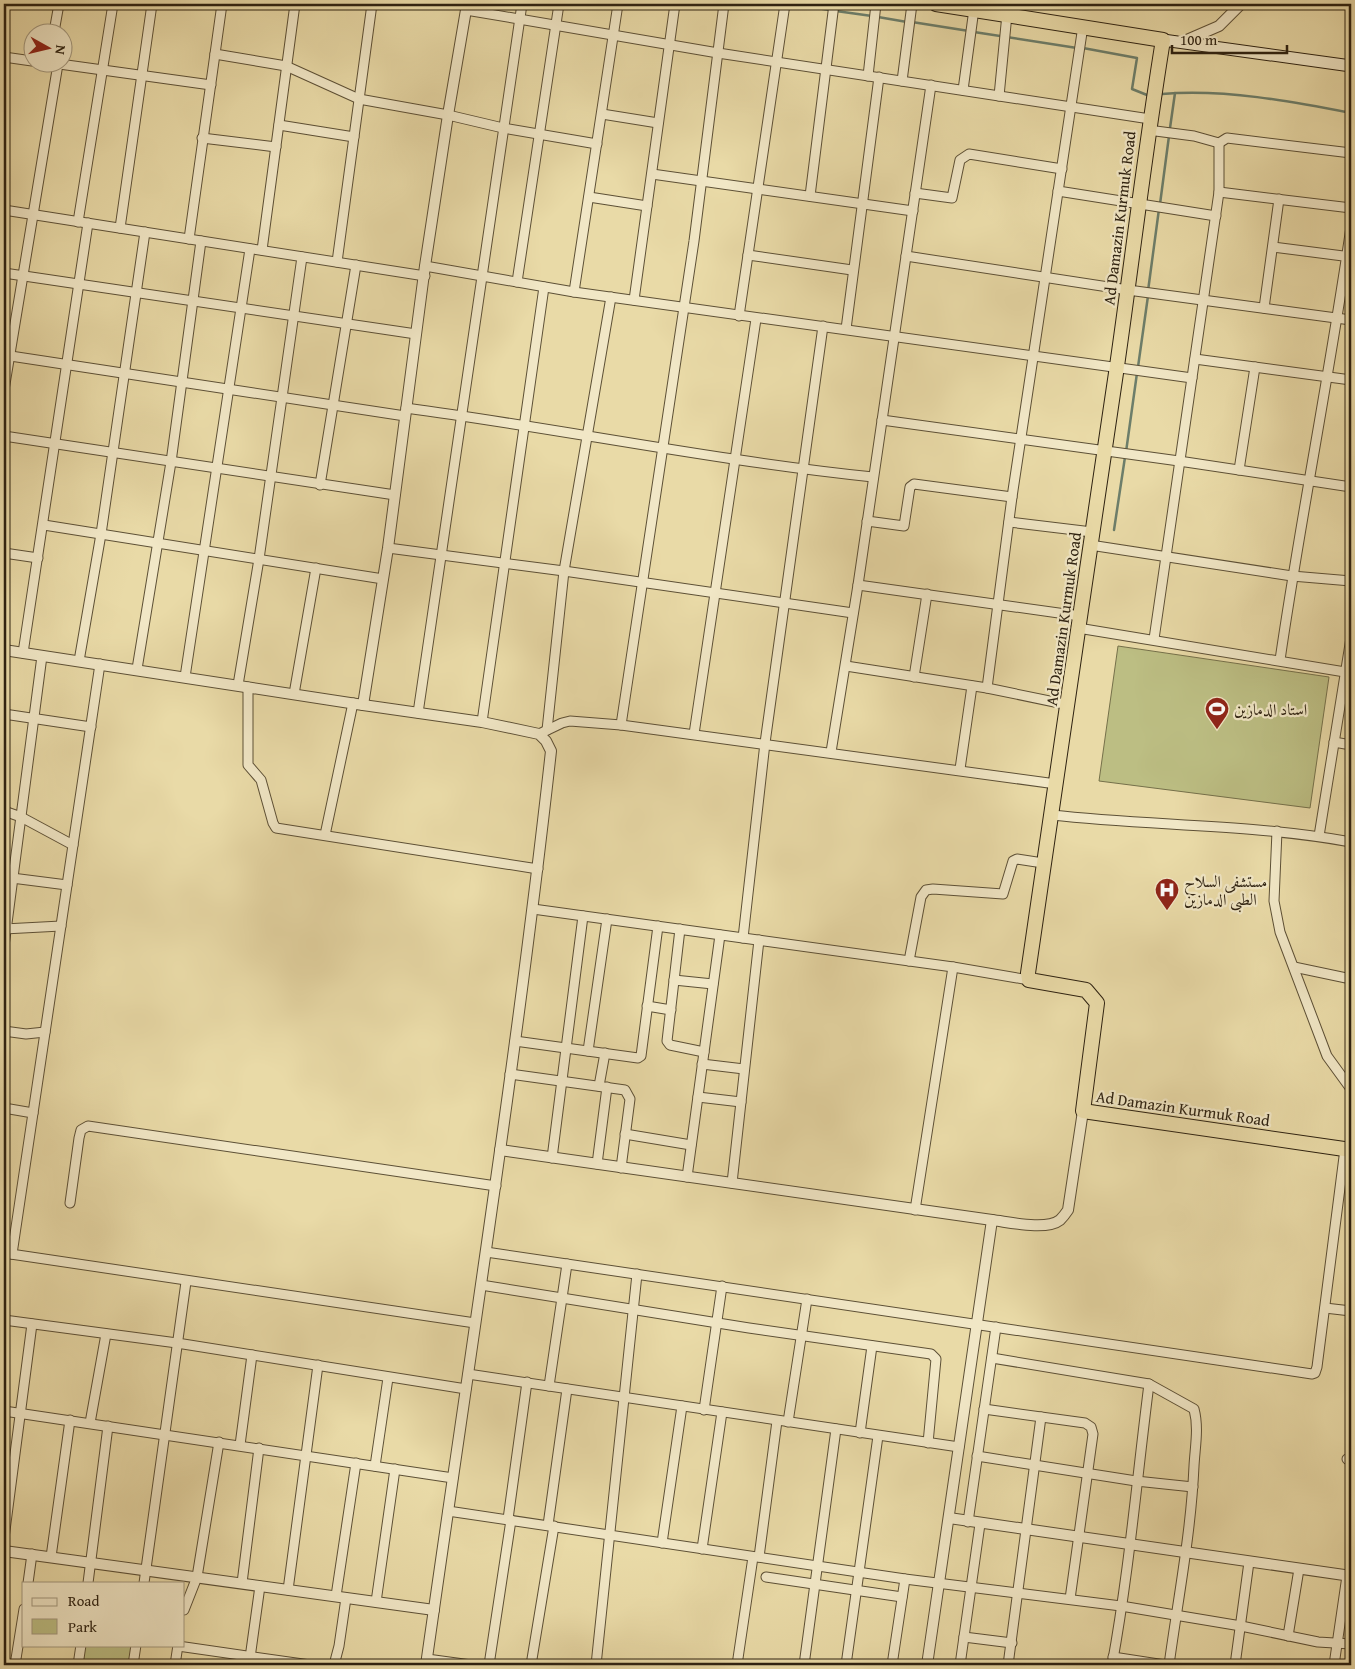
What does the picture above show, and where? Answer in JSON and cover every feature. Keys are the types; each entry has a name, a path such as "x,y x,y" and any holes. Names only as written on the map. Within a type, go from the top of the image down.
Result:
{"highway":[{"path":"936,4 974,9 1007,9 1083,26 1163,40"},
{"name":"Ad Damazin Kurmuk Road","path":"1163,40 1149,124 1140,205 1079,622 1069,705 1028,973 1029,980 1086,990 1098,1002 1083,1111 1348,1149"}],"main road":[{"path":"1163,40 1351,66"}],"street":[{"path":"56,22 59,4"},
{"path":"78,222 113,4"},
{"path":"120,228 152,4"},
{"path":"189,239 222,4"},
{"path":"262,250 295,4"},
{"path":"337,262 372,4"},
{"path":"418,714 522,4"},
{"path":"517,282 559,4"},
{"path":"574,292 618,4"},
{"path":"634,300 675,4"},
{"path":"621,725 703,182 724,4"},
{"path":"739,316 785,4"},
{"path":"810,196 834,4"},
{"path":"868,76 876,4"},
{"path":"902,81 912,4"},
{"path":"1182,42 1219,26 1241,4"},
{"path":"325,835 358,704 383,579 425,271 448,115 467,7 556,26 670,45 1071,107 1149,124 1219,143 1227,138 1351,153"},
{"path":"963,90 974,9"},
{"path":"999,96 1007,9"},
{"path":"986,688 1012,497 1083,26"},
{"path":"215,54 286,66 359,100 597,144"},
{"path":"4,57 22,60"},
{"path":"72,66 211,85"},
{"path":"4,390 6,355 32,215 51,72"},
{"path":"846,329 852,270 879,77"},
{"path":"831,752 846,666 931,85"},
{"path":"602,114 658,123"},
{"path":"279,126 354,137"},
{"path":"202,138 276,147"},
{"path":"1154,639 1216,216 1219,192 1219,143"},
{"path":"915,193 952,198 960,160 969,154 1062,169"},
{"path":"652,174 913,210"},
{"path":"1058,192 1216,216"},
{"path":"1219,192 1351,208"},
{"path":"589,197 647,206"},
{"path":"1264,308 1279,199"},
{"path":"4,210 356,265 482,276 574,292 739,316 846,329 1192,378"},
{"path":"23,653 44,525 54,444 88,223"},
{"path":"1280,660 1292,576 1311,481 1326,376 1339,318 1349,257 1351,227"},
{"path":"80,661 101,534 145,232"},
{"path":"137,670 171,462 201,241"},
{"path":"1273,247 1349,257"},
{"path":"185,677 250,248"},
{"path":"748,255 852,270"},
{"path":"906,256 1128,290 1351,320"},
{"path":"238,685 259,559 302,257"},
{"path":"320,484 356,265"},
{"path":"4,273 416,334"},
{"path":"482,722 503,564 544,287"},
{"path":"472,1665 426,1662 496,1186 533,909 551,751 543,732 564,571 611,297"},
{"path":"694,734 756,318"},
{"path":"743,938 765,743 823,326"},
{"path":"6,355 334,405 461,416 802,470 873,477"},
{"path":"1195,359 1351,380"},
{"path":"1239,470 1255,367"},
{"path":"882,420 1105,452 1179,460 1351,487"},
{"path":"4,436 394,495"},
{"path":"867,521 904,526 910,487 914,484 1012,497"},
{"path":"1009,522 1091,538 1165,556 1292,576 1351,581"},
{"path":"44,525 383,579"},
{"path":"388,548 564,571 853,613"},
{"path":"4,553 38,558"},
{"path":"294,694 316,568"},
{"path":"858,584 998,604 1154,639 1348,672"},
{"path":"914,677 927,594"},
{"path":"1319,836 1334,742 1348,672 1351,638"},
{"path":"4,650 543,732 562,723 570,722 621,725 960,769 1056,784"},
{"path":"4,946 7,877 21,817 42,656"},
{"path":"100,664 33,1113 8,1254 186,1282 475,1323"},
{"path":"846,666 986,688 1069,705"},
{"path":"960,769 972,686"},
{"path":"248,687 248,766 261,780 273,823 282,830 325,835 538,869"},
{"path":"4,714 91,727"},
{"path":"1334,742 1351,745"},
{"path":"4,811 21,817 73,845"},
{"path":"1052,815 1112,822 1277,831 1351,842"},
{"path":"1277,831 1274,901 1280,932 1327,1056 1351,1089"},
{"path":"909,961 921,896 926,890 1003,894 1006,891 1013,861 1017,859 1044,863"},
{"path":"7,877 67,885"},
{"path":"533,909 953,967 1029,980"},
{"path":"552,1158 583,916"},
{"path":"588,1051 607,920"},
{"path":"6,929 61,926"},
{"path":"515,1041 641,1056 658,926"},
{"path":"680,930 668,1044 704,1052"},
{"path":"687,1177 720,935"},
{"path":"732,1184 759,940"},
{"path":"915,1210 953,967"},
{"path":"1294,967 1351,979"},
{"path":"674,980 713,984"},
{"path":"647,1006 671,1010"},
{"path":"4,1031 26,1034 45,1032"},
{"path":"597,1164 605,1053"},
{"path":"702,1064 744,1069"},
{"path":"510,1074 625,1090 630,1099 621,1168"},
{"path":"698,1097 741,1102"},
{"path":"4,1108 33,1113"},
{"path":"500,1150 915,1210 1035,1225 1048,1224 1060,1220 1068,1210 1083,1111"},
{"path":"70,1202 78,1138 81,1130 88,1126 496,1186"},
{"path":"625,1134 691,1145"},
{"path":"486,1252 977,1323 1312,1374 1315,1373 1317,1367 1348,1149"},
{"path":"927,1665 992,1220"},
{"path":"549,1386 567,1264"},
{"path":"596,1665 637,1274"},
{"path":"144,1582 186,1282"},
{"path":"481,1285 717,1323 931,1354 936,1359 928,1443"},
{"path":"704,1410 722,1286"},
{"path":"788,1422 807,1299"},
{"path":"1325,1308 1351,1310"},
{"path":"4,1320 177,1343 466,1389"},
{"path":"4,1538 32,1324"},
{"path":"968,1522 996,1327"},
{"path":"90,1423 106,1334"},
{"path":"860,1433 872,1346"},
{"path":"240,1445 252,1355"},
{"path":"992,1358 1149,1384 1194,1409 1196,1443 1193,1487 1176,1614 1167,1665 1112,1661 1131,1544 1136,1481 1149,1384"},
{"path":"288,1590 318,1366"},
{"path":"468,1374 959,1447"},
{"path":"375,1466 388,1378"},
{"path":"489,1665 527,1382"},
{"path":"531,1665 551,1526 567,1389"},
{"path":"662,1543 682,1406"},
{"path":"984,1409 1085,1423 1091,1427 1093,1434 1070,1599"},
{"path":"4,1411 453,1478"},
{"path":"702,1549 722,1412"},
{"path":"1008,1665 1041,1417"},
{"path":"51,1557 70,1420"},
{"path":"737,1665 777,1421"},
{"path":"88,1582 108,1426"},
{"path":"804,1665 836,1430"},
{"path":"846,1665 878,1436"},
{"path":"185,1607 197,1577 219,1442"},
{"path":"242,1583 259,1448"},
{"path":"977,1456 1136,1481 1193,1487"},
{"path":"334,1665 339,1646 341,1597 356,1463"},
{"path":"376,1602 395,1469"},
{"path":"448,1510 905,1579 1176,1614 1318,1642 1351,1644"},
{"path":"949,1518 1349,1576 1334,1665"},
{"path":"960,1665 980,1524"},
{"path":"4,1551 434,1610"},
{"path":"28,1582 32,1554"},
{"path":"1235,1665 1249,1562"},
{"path":"1288,1636 1299,1569"},
{"path":"766,1577 902,1597"},
{"path":"892,1665 905,1579"},
{"path":"250,1661 260,1586"},
{"path":"15,1665 22,1628"},
{"path":"964,1637 1012,1643"},
{"path":"78,1665 81,1646"},
{"path":"133,1665 136,1646"},
{"path":"175,1665 178,1646 250,1661 310,1665"}],"green space":[{"path":"1118,646 1329,677 1310,808 1099,781"},
{"path":"85,1646 132,1646 130,1665 82,1665"}],"waterway":[{"path":"790,4 830,10"},
{"path":"836,11 872,16"},
{"path":"878,17 907,22"},
{"path":"912,22 969,31"},
{"path":"974,32 1077,48"},
{"path":"1083,48 1137,58 1132,89 1147,95"},
{"path":"1170,128 1175,93"},
{"path":"1162,94 1210,93 1257,97 1351,113"},
{"path":"1160,204 1169,136"},
{"path":"1148,291 1159,209"},
{"path":"1138,367 1148,296"},
{"path":"1126,452 1137,373"},
{"path":"1114,530 1125,457"}],"place":[{"name":"استاد الدمازين","path":"1217,730"},
{"name":"مستشفى السلاح الطبى الدمازين","path":"1167,911"}]}
